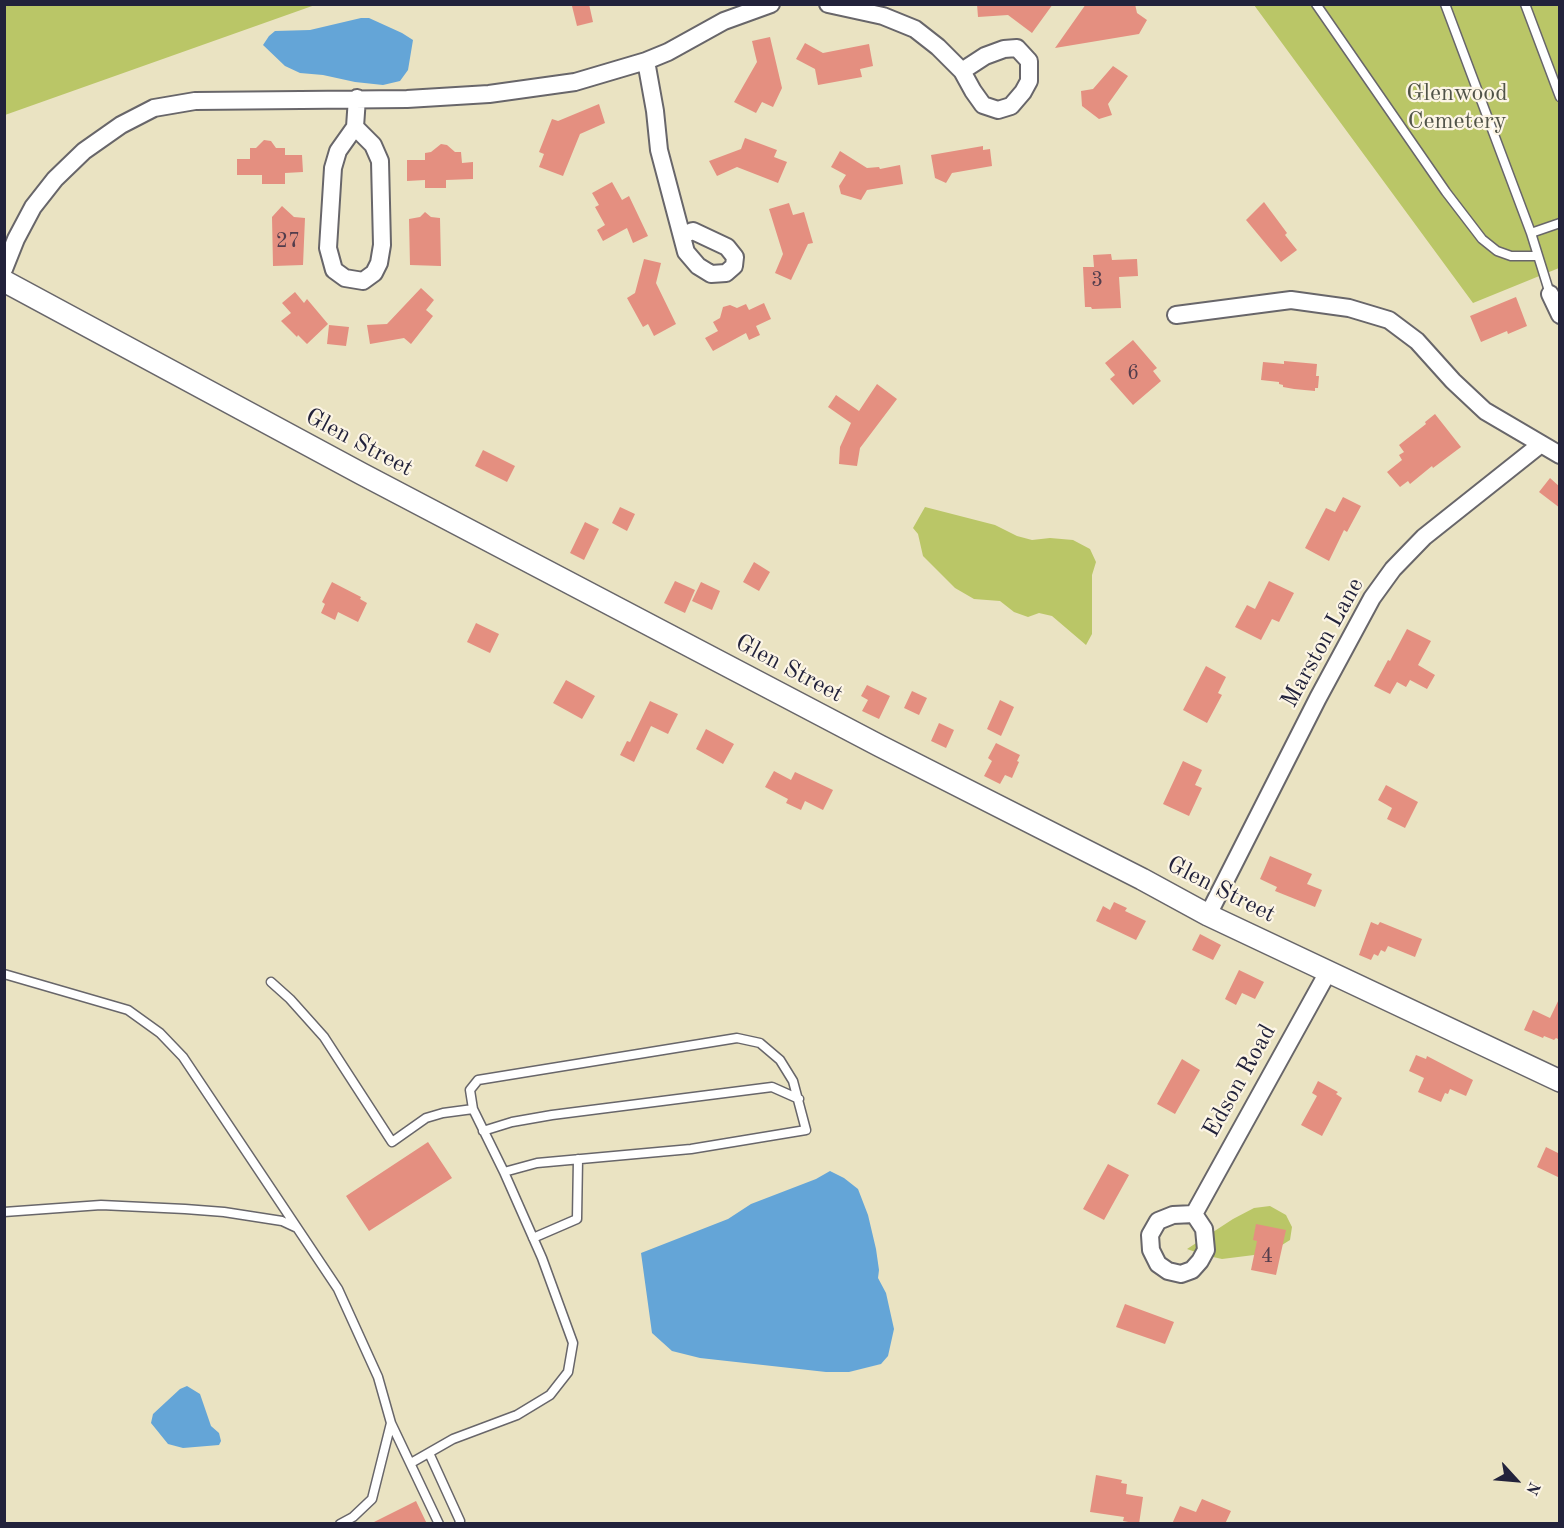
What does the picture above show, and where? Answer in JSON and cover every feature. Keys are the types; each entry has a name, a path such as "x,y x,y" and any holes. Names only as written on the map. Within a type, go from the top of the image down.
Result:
{"street":[{"path":"4,269 16,239 33,207 55,179 84,151 102,138 154,108 195,101 407,99 489,94 576,82 646,61 668,52 724,21 771,4"},
{"path":"828,4 883,16 915,28 962,71"},
{"path":"646,61 659,150 682,235"},
{"path":"355,127 373,146 381,161 382,246 379,263 374,273 363,281 345,278 334,270 328,248 333,168 338,151 355,127 357,98"},
{"name":"Glen Street","path":"4,281 362,474 880,747 1142,879 1208,915 1560,1081"},
{"path":"1550,294 1560,315"},
{"path":"1176,315 1291,300 1349,308 1389,320 1417,341 1453,381 1485,411 1560,456"},
{"name":"Marston Lane","path":"1208,915 1318,698 1372,598 1393,569 1424,537 1541,444"},
{"name":"Edson Road","path":"1194,1214 1328,972"}],"lane":[{"path":"1316,4 1446,192 1482,239 1497,251 1511,256 1537,256"},
{"path":"1445,4 1531,233 1550,294"},
{"path":"1525,4 1560,98"},
{"path":"1531,233 1560,223"},
{"path":"4,974 128,1010 160,1033 183,1057 338,1289 378,1377 391,1423 439,1524"},
{"path":"271,982 324,1036 392,1142 426,1118 442,1113 473,1109"},
{"path":"411,1462 453,1439 518,1415 550,1395 568,1372 573,1343 533,1238 473,1109 470,1090 478,1080 737,1038 760,1043 780,1060 793,1081 806,1130 691,1149 537,1163 504,1172"},
{"path":"483,1131 512,1122 552,1115 772,1087 799,1098"},
{"path":"533,1238 577,1220 578,1159"},
{"path":"4,1212 101,1205 185,1209 224,1212 282,1221 297,1228"},
{"path":"340,1524 353,1517 372,1499 391,1423"},
{"path":"429,1453 460,1521 459,1524"}],"green space":[{"path":"5,4 315,4 315,5 5,115"},
{"name":"Glenwood Cemetery","path":"1254,5 1559,5 1559,268 1473,303"},
{"path":"925,507 995,525 1017,536 1032,540 1050,538 1073,540 1090,549 1096,562 1092,575 1092,634 1086,645 1052,616 1039,613 1028,617 1014,612 1000,601 974,599 955,588 923,556 918,534 913,528"},
{"path":"1270,1206 1286,1215 1292,1227 1290,1240 1274,1250 1222,1259 1187,1249 1254,1208"}],"water":[{"path":"369,18 413,40 408,70 400,81 383,85 300,73 285,66 263,45 275,31 310,30"},
{"path":"830,1171 858,1189 868,1215 876,1249 878,1278 886,1293 894,1329 888,1356 881,1364 849,1372 826,1372 700,1358 672,1351 652,1333 641,1253 728,1219 751,1204 816,1179"},
{"path":"187,1386 200,1394 211,1426 219,1433 221,1441 219,1445 183,1448 168,1444 151,1423 153,1414 180,1389"}],"building":[{"path":"589,4 593,22 577,26 572,6"},
{"path":"977,4 1053,4 1032,33 1008,15 978,17"},
{"path":"1086,4 1135,4 1137,13 1147,20 1139,34 1055,48"},
{"path":"770,37 782,88 773,107 762,102 756,113 734,102 757,62 752,41"},
{"path":"805,43 823,53 869,44 873,66 860,69 862,77 818,85 815,69 796,59"},
{"path":"1113,66 1128,76 1108,104 1112,115 1099,119 1082,106 1081,91 1093,89"},
{"path":"599,104 605,123 580,134 563,176 539,167 544,154 539,152 552,119 558,121"},
{"path":"745,138 777,150 774,157 787,162 778,183 737,167 717,176 709,161 741,149"},
{"path":"264,140 271,141 276,148 285,148 285,155 302,155 303,172 285,173 285,184 262,184 262,175 237,175 237,159 250,159 250,148 256,148"},
{"path":"441,144 447,145 455,152 461,152 462,163 473,162 473,179 446,180 446,188 425,188 425,180 407,181 407,160 425,160 425,153 431,152"},
{"path":"983,146 983,150 990,149 992,166 952,173 946,183 935,178 931,155"},
{"path":"840,151 867,168 879,167 880,169 900,165 903,184 867,190 861,200 841,194 839,186 846,175 831,167"},
{"path":"612,182 622,200 629,196 648,236 633,243 627,228 603,241 597,230 605,225 595,207 599,205 592,193"},
{"path":"1264,202 1297,250 1281,262 1246,220"},
{"path":"789,203 793,215 804,212 813,243 808,244 791,280 775,273 783,254 769,209"},
{"path":"282,206 294,217 305,218 303,265 273,266 272,217"},
{"path":"425,212 431,217 440,218 441,266 410,265 409,219 420,217"},
{"path":"1111,254 1112,260 1137,259 1138,276 1119,277 1121,308 1092,309 1085,307 1083,267 1094,267 1093,255"},
{"path":"644,259 661,263 656,283 676,324 654,336 648,324 643,327 627,298 635,293"},
{"path":"421,288 434,300 426,310 433,316 411,344 404,338 370,344 367,325 387,324"},
{"path":"295,292 304,303 307,299 328,324 307,344 281,321 291,313 282,303"},
{"path":"1516,297 1527,326 1508,334 1507,331 1481,342 1470,316"},
{"path":"764,303 771,319 756,326 760,335 749,340 746,333 713,351 705,338 718,331 713,322 720,318 723,307 730,305 737,308 746,304 749,310"},
{"path":"329,325 349,327 346,346 327,344"},
{"path":"1133,340 1157,368 1153,371 1161,381 1133,405 1110,379 1115,375 1105,363"},
{"path":"1284,361 1317,364 1318,388 1315,388 1315,391 1294,389 1283,387 1279,382 1261,380 1263,362 1284,364"},
{"path":"877,384 897,399 860,448 857,466 839,464 840,447 851,423 828,407 836,395 859,411"},
{"path":"1435,414 1461,447 1410,484 1408,481 1400,487 1387,472 1402,460 1399,455 1404,452 1399,445"},
{"path":"483,450 515,466 507,482 475,466"},
{"path":"1550,478 1560,487 1560,508 1539,492"},
{"path":"1343,497 1361,506 1347,532 1344,530 1329,561 1305,548 1326,508 1335,512"},
{"path":"620,507 635,514 627,531 612,523"},
{"path":"585,522 599,529 584,560 570,553"},
{"path":"754,562 770,572 759,591 743,582"},
{"path":"675,581 695,590 685,613 664,603"},
{"path":"1269,581 1294,593 1279,622 1272,619 1261,640 1235,627 1247,605 1255,609"},
{"path":"332,582 361,597 360,599 367,603 358,622 338,612 335,620 321,613 325,604 322,602"},
{"path":"701,582 720,591 712,610 692,601"},
{"path":"476,623 499,634 490,653 467,642"},
{"path":"1407,629 1431,641 1418,665 1435,675 1427,689 1410,680 1406,687 1397,682 1390,694 1374,686"},
{"path":"1206,666 1226,677 1218,693 1222,695 1207,723 1183,710"},
{"path":"566,680 595,696 582,719 553,703"},
{"path":"867,685 890,696 879,719 862,711 868,700 861,696"},
{"path":"912,691 927,698 919,715 904,708"},
{"path":"1000,700 1014,707 1001,736 987,729"},
{"path":"650,701 678,714 668,734 651,726 634,762 620,755 627,741 630,742"},
{"path":"939,723 954,730 946,748 931,741"},
{"path":"706,729 734,744 723,764 696,749"},
{"path":"996,743 1020,755 1012,778 1005,775 1000,784 984,776 992,761 988,758"},
{"path":"1183,761 1202,770 1195,785 1202,788 1189,816 1163,804"},
{"path":"774,771 791,780 795,772 833,790 823,810 805,801 801,810 786,803 788,799 765,787"},
{"path":"1386,785 1418,802 1405,828 1387,819 1392,808 1378,800"},
{"path":"1270,856 1312,874 1307,884 1322,890 1315,907 1275,891 1277,887 1260,879"},
{"path":"1114,902 1127,908 1125,911 1146,921 1136,940 1096,921 1103,906 1110,910"},
{"path":"1371,922 1378,925 1380,922 1422,939 1415,957 1388,946 1385,952 1381,950 1378,956 1374,954 1371,960 1359,955"},
{"path":"1200,934 1221,945 1213,960 1192,950"},
{"path":"1239,970 1264,982 1255,999 1242,993 1236,1005 1225,999"},
{"path":"1560,997 1560,1040 1544,1036 1543,1038 1524,1030 1533,1010 1550,1018"},
{"path":"1416,1055 1426,1059 1427,1056 1473,1080 1466,1096 1450,1089 1448,1094 1445,1093 1441,1102 1418,1092 1424,1078 1409,1071"},
{"path":"1182,1059 1200,1070 1175,1114 1157,1104"},
{"path":"1318,1081 1338,1092 1336,1094 1342,1098 1322,1136 1301,1125 1317,1096 1312,1093"},
{"path":"428,1142 452,1178 369,1231 346,1196"},
{"path":"1546,1147 1560,1154 1560,1178 1537,1167"},
{"path":"1108,1164 1129,1175 1104,1220 1083,1209"},
{"path":"1256,1224 1286,1230 1276,1275 1251,1270 1257,1241 1253,1240"},
{"path":"1125,1304 1174,1322 1165,1344 1116,1327"},
{"path":"1096,1475 1122,1480 1121,1483 1127,1484 1126,1494 1143,1497 1139,1524 1123,1521 1124,1517 1090,1512"},
{"path":"1202,1499 1231,1511 1225,1524 1172,1524 1180,1506 1196,1512"},
{"path":"416,1501 427,1524 370,1524"}]}
